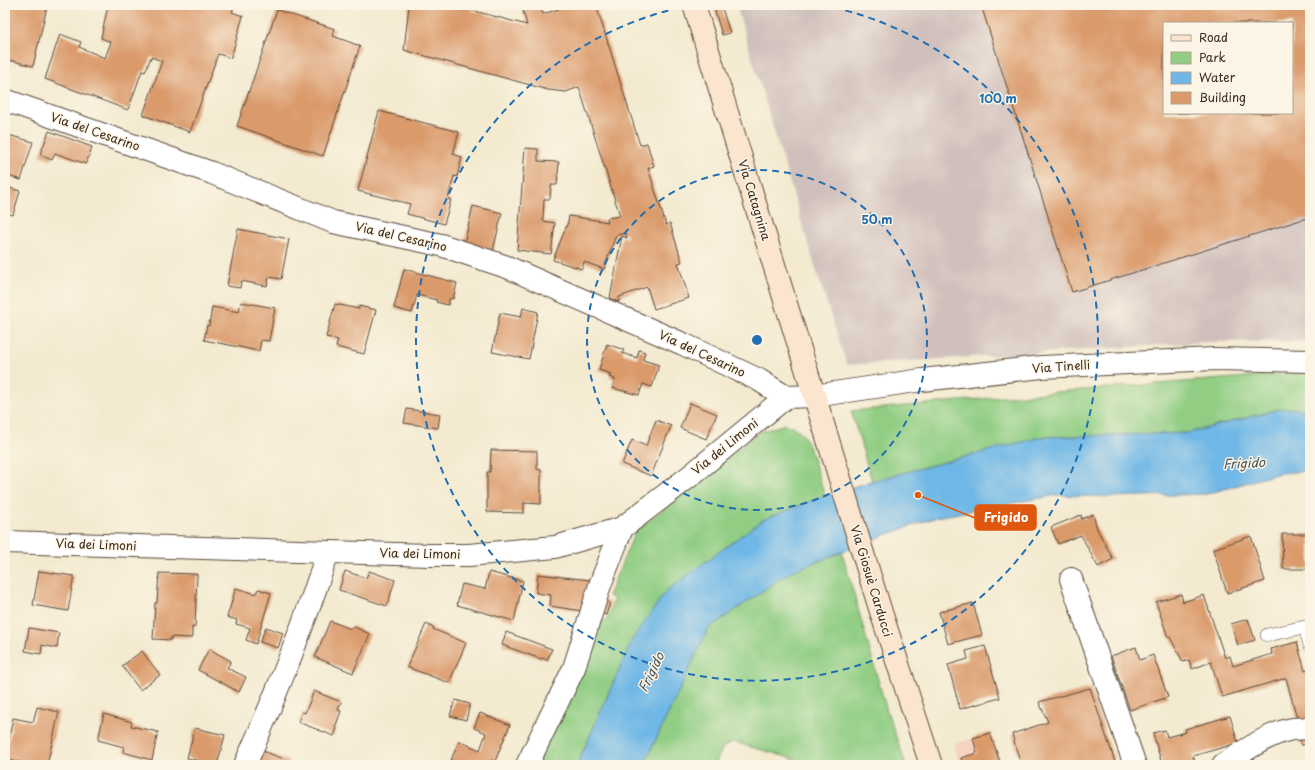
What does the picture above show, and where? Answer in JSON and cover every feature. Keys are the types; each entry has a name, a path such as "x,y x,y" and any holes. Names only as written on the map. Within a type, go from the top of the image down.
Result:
{"main road":[{"name":"Via Catagnina","path":"694,5 814,396"},
{"name":"Via Giosuè Carducci","path":"814,396 881,612 931,765"}],"street":[{"name":"Via del Cesarino","path":"5,100 212,173 333,222 441,245 507,267 697,351 759,380 786,397"},
{"name":"Via Tinelli","path":"786,397 814,396 922,380 1042,367 1214,359 1310,361"},
{"name":"Via dei Limoni","path":"5,542 429,555 469,555 555,547 622,528 690,476 786,397"},
{"path":"527,765 574,668 600,585 622,528"},
{"path":"245,765 264,723 313,598 328,552"},
{"path":"1071,579 1135,765"},
{"path":"1224,765 1254,745 1274,735 1288,730 1310,728"}],"lane":[{"path":"1267,635 1305,627 1310,645"}],"shaded area":[{"path":"736,5 1310,5 1310,341 1207,342 847,365 818,276"},
{"path":"991,733 1001,765 960,765 954,744"}],"green space":[{"path":"1310,372 1310,410 1284,408 1188,433 1041,437 872,481 851,411 1055,392"},
{"path":"785,424 799,430 808,443 825,496 762,520 633,638 577,765 536,765 601,619 606,621 614,599 608,596 635,532 760,432"},
{"path":"842,552 886,708 906,765 816,765 733,742 723,747 715,765 644,765 708,629 790,572"}],"water":[{"path":"1284,408 1310,410 1310,471 1280,473 1207,494 1112,497 1057,495 937,517 885,535 790,572 708,629 644,765 577,765 633,638 666,591 762,520 825,496 872,481 1041,437 1188,433"}],"building":[{"path":"5,5 38,5 47,7 33,66 5,59 5,24 7,17 5,16"},
{"path":"108,5 235,5 232,12 243,16 231,58 218,54 190,132 143,115 162,61 151,57 145,72 142,71 128,110 45,79 60,34 81,42 79,47 105,58 111,42 101,38"},
{"path":"409,5 472,5 471,10 527,25 523,11 540,6 543,14 559,9 558,5 596,5 640,145 647,143 654,166 648,168 666,225 670,223 682,262 678,263 689,298 654,309 647,287 619,297 619,302 610,298 622,236 627,238 626,233 616,235 604,269 584,262 582,269 553,260 569,216 608,222 607,218 620,216 579,87 566,92 548,90 404,50"},
{"path":"713,5 721,5 730,33 722,35"},
{"path":"981,5 1310,5 1310,217 1072,292"},
{"path":"277,10 335,29 333,36 360,46 323,156 237,126"},
{"path":"379,111 459,132 453,154 462,157 457,177 454,176 448,199 451,200 444,224 407,214 410,204 358,191"},
{"path":"49,131 92,147 86,164 55,153 52,160 40,155"},
{"path":"5,134 33,142 21,180 5,175"},
{"path":"525,148 538,149 538,161 559,162 557,185 551,185 550,199 544,199 543,221 555,223 551,254 517,250"},
{"path":"7,187 20,191 13,215 5,213 5,196"},
{"path":"473,206 502,213 493,251 464,244"},
{"path":"238,229 289,239 281,279 269,277 267,286 241,281 240,288 227,286"},
{"path":"404,269 457,283 453,299 450,298 448,305 436,302 437,300 417,295 412,313 394,308"},
{"path":"241,302 275,308 269,341 261,340 259,351 204,340 207,325 209,326 212,307 239,312"},
{"path":"335,304 359,309 359,306 376,310 364,354 336,347 338,340 326,337"},
{"path":"523,308 538,312 529,359 492,352 500,313 521,317"},
{"path":"607,344 624,350 622,353 637,358 639,350 645,352 643,360 659,365 652,387 643,384 639,395 612,388 615,379 609,377 611,374 599,370"},
{"path":"690,403 717,414 706,439 680,428"},
{"path":"407,409 440,414 438,428 404,423"},
{"path":"656,420 671,426 651,476 622,464 632,440 646,446"},
{"path":"491,450 537,451 537,469 541,470 541,504 524,503 524,513 487,512 487,472 490,472"},
{"path":"1093,514 1097,529 1113,559 1098,567 1081,535 1058,544 1051,527 1081,515 1082,519"},
{"path":"1282,534 1310,534 1310,569 1283,569"},
{"path":"1251,536 1265,581 1227,593 1213,549"},
{"path":"39,571 74,576 68,611 33,605"},
{"path":"345,571 366,578 369,571 395,580 387,606 339,590"},
{"path":"489,572 523,581 514,621 457,605 462,584 485,589"},
{"path":"159,573 197,574 195,627 192,627 192,638 171,637 171,640 153,639 155,603 157,603"},
{"path":"538,574 590,580 582,611 550,606 551,595 536,593"},
{"path":"236,588 256,594 258,589 271,593 256,644 246,640 250,628 236,624 237,620 227,617"},
{"path":"1181,594 1183,602 1204,595 1225,658 1230,656 1233,666 1272,654 1271,649 1297,642 1305,671 1310,669 1310,719 1298,722 1286,678 1222,697 1211,662 1192,669 1189,660 1183,662 1170,637 1168,637 1156,602"},
{"path":"604,600 610,603 606,615 599,612"},
{"path":"973,603 982,635 948,644 939,612"},
{"path":"1248,619 1255,640 1238,645 1231,624"},
{"path":"330,621 351,629 352,626 370,634 353,673 315,657"},
{"path":"426,624 434,628 433,629 466,643 449,683 407,667"},
{"path":"266,627 283,633 278,648 260,642"},
{"path":"29,628 59,633 57,648 42,645 41,654 25,651"},
{"path":"506,632 552,649 547,660 502,645"},
{"path":"985,646 1000,698 960,709 948,665 968,659 966,651"},
{"path":"1136,647 1140,660 1153,655 1168,697 1130,710 1111,656"},
{"path":"209,649 231,661 227,668 246,677 239,692 198,670"},
{"path":"142,651 160,675 140,690 122,666"},
{"path":"1090,688 1116,765 1011,765 1020,762 1012,734 1048,722 1039,702"},
{"path":"314,691 341,702 338,710 341,711 334,736 298,722 302,712 305,713"},
{"path":"455,700 470,704 466,720 450,716"},
{"path":"37,707 59,712 47,765 33,765 5,759 13,718 33,722"},
{"path":"480,713 510,725 495,761 491,760 489,765 449,765 459,741 480,750 486,733 474,728"},
{"path":"104,714 132,722 131,726 158,732 152,760 123,752 124,747 98,740"},
{"path":"1230,716 1238,743 1193,756 1196,765 1162,765 1153,733 1165,730 1167,737 1186,732 1185,729"},
{"path":"195,728 225,735 217,765 187,758"},
{"path":"990,733 1001,765 963,765 961,758 977,753 973,738"},
{"path":"1310,733 1310,744 1301,745 1299,735"},
{"path":"263,751 289,761 288,763 292,765 258,765"}],"place":[{"name":"Frigido","path":"918,495"}]}
